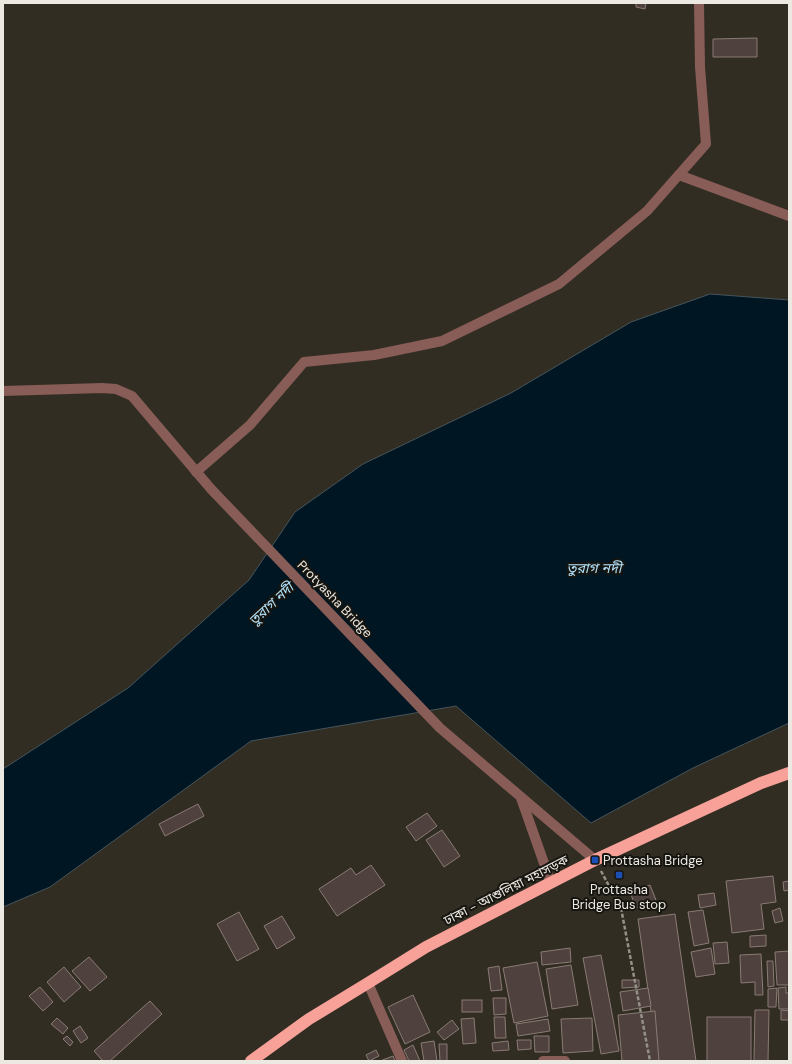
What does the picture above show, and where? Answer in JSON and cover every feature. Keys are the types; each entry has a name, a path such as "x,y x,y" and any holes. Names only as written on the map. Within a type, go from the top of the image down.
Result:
{"highway":[{"name":"ঢাকা - আশুলিয়া মহাসড়ক","path":"251,1061 309,1019 426,947 595,860 761,783 789,773"}],"street":[{"path":"196,472 250,425 304,362 374,355 442,341 559,284 648,211 706,144 700,67 699,3"},
{"path":"679,175 789,216"},
{"name":"Protyasha Bridge","path":"3,391 102,388 116,389 132,396 211,489 440,728 595,860"},
{"path":"520,796 551,883"},
{"path":"368,984 402,1061"},
{"path":"543,1061 565,1061"}],"path":[{"path":"595,860 621,908 650,1061"}],"water":[{"name":"তুরাগ নদী","path":"710,294 789,300 789,723 693,768 591,823 456,706 251,741 50,887 3,907 3,769 128,688 249,580 295,512 363,464 511,393 631,322"}],"building":[{"path":"636,3 646,3 645,9 636,7"},
{"path":"757,38 757,57 713,57 713,39"},
{"path":"198,804 204,816 165,836 159,824"},
{"path":"427,813 437,826 416,841 406,827"},
{"path":"442,830 460,856 444,867 426,840"},
{"path":"371,865 385,885 337,916 319,889 351,868 356,875"},
{"path":"773,876 776,902 761,904 764,929 732,933 726,881"},
{"path":"789,881 789,890 784,891 783,882"},
{"path":"650,885 656,900 636,908 630,892"},
{"path":"714,893 716,905 700,908 698,895"},
{"path":"780,908 783,921 775,923 772,911"},
{"path":"703,910 709,943 694,946 688,912"},
{"path":"239,912 259,949 237,961 217,924"},
{"path":"675,914 696,1061 658,1061 638,919"},
{"path":"282,916 295,938 277,949 264,926"},
{"path":"766,935 766,946 750,947 750,936"},
{"path":"727,942 729,963 715,964 713,943"},
{"path":"570,948 571,962 542,965 541,952"},
{"path":"711,948 715,974 696,977 691,952"},
{"path":"789,951 789,985 777,985 775,952"},
{"path":"761,954 763,995 755,995 755,982 741,983 740,955"},
{"path":"601,955 619,1051 601,1054 583,958"},
{"path":"89,957 107,977 90,991 72,971"},
{"path":"767,961 773,961 774,986 768,987"},
{"path":"537,962 548,1016 514,1023 503,968"},
{"path":"571,965 578,1005 552,1009 546,969"},
{"path":"499,966 502,990 491,991 488,968"},
{"path":"64,967 81,987 64,1002 47,982"},
{"path":"622,980 639,980 639,987 622,988"},
{"path":"40,987 53,1002 43,1011 29,996"},
{"path":"786,987 786,993 789,993 789,1009 779,1009 778,988"},
{"path":"648,988 651,1006 623,1011 620,992"},
{"path":"777,988 776,1007 768,1007 768,989"},
{"path":"413,995 430,1032 405,1044 388,1007"},
{"path":"493,998 506,998 506,1014 494,1015"},
{"path":"462,1000 482,1000 482,1012 462,1012"},
{"path":"150,1001 162,1014 110,1061 103,1061 94,1051"},
{"path":"755,1010 769,1010 768,1061 754,1061"},
{"path":"781,1010 789,1011 789,1020 781,1020"},
{"path":"655,1011 659,1061 622,1061 618,1015"},
{"path":"494,1017 505,1017 506,1038 495,1038"},
{"path":"707,1017 751,1017 751,1061 707,1061"},
{"path":"57,1018 68,1028 63,1034 51,1024"},
{"path":"474,1018 476,1043 463,1044 461,1019"},
{"path":"592,1018 593,1051 563,1053 561,1019"},
{"path":"548,1019 550,1031 518,1036 516,1024"},
{"path":"452,1020 459,1029 444,1040 437,1032"},
{"path":"80,1026 88,1038 81,1043 73,1031"},
{"path":"67,1036 73,1042 70,1046 63,1039"},
{"path":"534,1036 549,1036 549,1052 535,1052"},
{"path":"517,1040 531,1040 531,1049 518,1050"},
{"path":"434,1041 437,1061 424,1061 421,1043"},
{"path":"508,1041 509,1050 493,1051 492,1043"},
{"path":"439,1044 447,1044 447,1061 440,1061"},
{"path":"413,1045 420,1061 409,1061 404,1050"},
{"path":"376,1050 379,1056 369,1061 366,1055"},
{"path":"393,1056 395,1061 380,1061"}],"place":[{"name":"Prottasha Bridge","path":"595,860"},
{"name":"Prottasha Bridge Bus stop","path":"619,875"}]}
